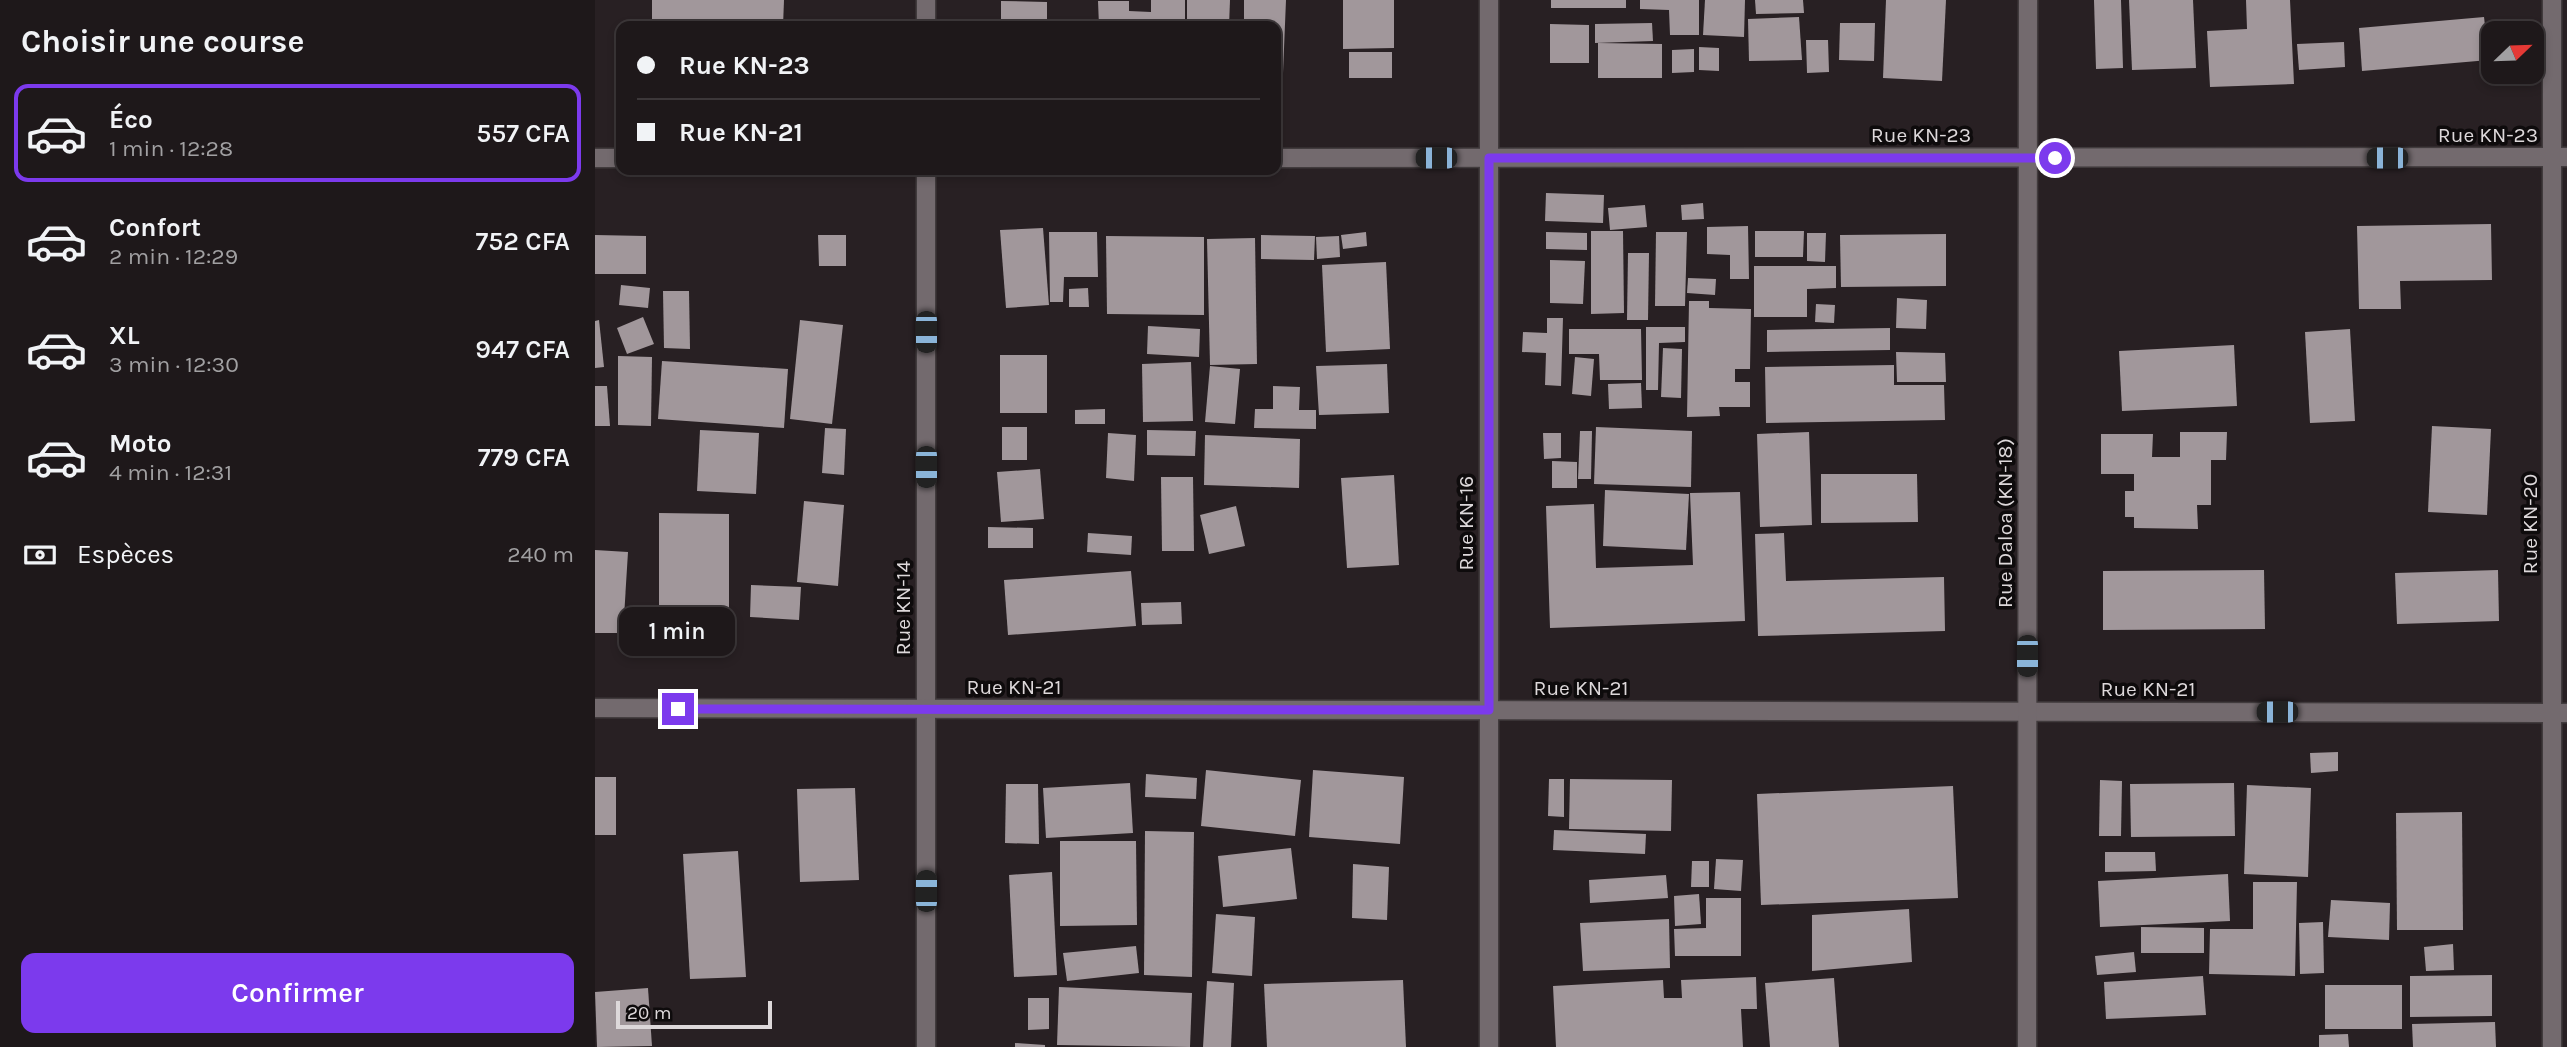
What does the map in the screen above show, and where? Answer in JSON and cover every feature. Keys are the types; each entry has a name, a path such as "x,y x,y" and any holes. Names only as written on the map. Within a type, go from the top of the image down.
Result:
{"street":[{"path":"926,0 926,21"},
{"name":"Rue KN-16","path":"1489,0 1489,1047"},
{"name":"Rue Daloa (KN-18)","path":"2027,1047 2028,0"},
{"name":"Rue KN-20","path":"2552,0 2560,157 2560,713 2552,1047"},
{"name":"Rue KN-23","path":"1281,158 2560,157"},
{"path":"595,158 616,158"},
{"name":"Rue KN-14","path":"926,175 926,1047"},
{"name":"Rue KN-21","path":"595,708 2560,713"}],"building":[{"path":"652,0 784,0 783,21 652,21"},
{"path":"1151,0 1185,0 1185,21 1099,21 1098,1 1129,1 1129,11 1151,12"},
{"path":"1187,0 1230,0 1229,21 1187,21"},
{"path":"1244,0 1286,0 1283,73 1281,21 1244,21"},
{"path":"1343,0 1394,0 1394,48 1343,49"},
{"path":"1551,0 1626,0 1626,8 1551,8"},
{"path":"1640,0 1699,0 1699,35 1670,35 1669,10 1640,9"},
{"path":"1705,0 1745,0 1744,37 1703,35"},
{"path":"1755,0 1803,0 1804,13 1756,14"},
{"path":"1886,0 1946,0 1942,81 1883,78"},
{"path":"2094,0 2121,0 2123,68 2096,69"},
{"path":"2129,0 2193,0 2196,68 2132,70"},
{"path":"2246,0 2290,0 2294,84 2210,87 2207,31 2247,29"},
{"path":"1001,1 1047,2 1047,21 1001,21"},
{"path":"1799,17 1802,60 1749,61 1748,19"},
{"path":"2484,17 2484,21 2481,21 2481,61 2362,71 2359,28"},
{"path":"1652,23 1653,41 1595,43 1595,24"},
{"path":"1840,23 1875,23 1874,61 1839,60"},
{"path":"1550,24 1589,25 1589,63 1550,63"},
{"path":"1806,40 1828,40 1829,72 1807,73"},
{"path":"2344,42 2345,67 2299,70 2297,44"},
{"path":"1598,43 1662,44 1662,78 1598,78"},
{"path":"1699,47 1719,48 1719,71 1699,70"},
{"path":"1694,49 1694,72 1672,73 1672,50"},
{"path":"1349,52 1392,52 1392,78 1349,78"},
{"path":"1546,193 1604,195 1603,223 1545,221"},
{"path":"1703,203 1704,219 1682,220 1681,205"},
{"path":"1645,205 1647,227 1610,230 1608,208"},
{"path":"2491,224 2492,280 2400,281 2401,309 2359,309 2357,226"},
{"path":"1748,226 1749,279 1730,279 1730,255 1707,254 1707,227"},
{"path":"1043,228 1049,305 1006,308 1000,230"},
{"path":"1591,231 1623,231 1624,313 1591,314"},
{"path":"1755,231 1804,231 1803,257 1755,257"},
{"path":"1049,232 1097,232 1098,277 1064,277 1063,302 1050,302"},
{"path":"1366,232 1367,246 1343,249 1341,235"},
{"path":"1546,232 1587,233 1587,250 1546,249"},
{"path":"1656,232 1687,232 1685,306 1655,306"},
{"path":"1807,233 1826,233 1825,262 1807,261"},
{"path":"1946,234 1946,286 1841,287 1840,235"},
{"path":"595,235 646,236 646,274 595,274"},
{"path":"818,235 846,235 846,266 819,266"},
{"path":"1261,235 1315,236 1314,260 1261,259"},
{"path":"1106,236 1204,237 1204,315 1107,314"},
{"path":"1339,236 1340,257 1317,259 1316,237"},
{"path":"1255,238 1257,364 1210,365 1207,239"},
{"path":"1628,253 1649,253 1648,320 1627,320"},
{"path":"1550,260 1585,261 1583,304 1550,303"},
{"path":"1386,262 1390,349 1326,352 1322,265"},
{"path":"1754,266 1836,266 1836,288 1807,289 1807,317 1754,317"},
{"path":"1688,278 1716,279 1715,295 1687,293"},
{"path":"621,285 650,288 648,308 619,305"},
{"path":"1088,288 1089,307 1069,307 1069,289"},
{"path":"663,291 689,291 690,349 664,348"},
{"path":"1897,298 1927,300 1926,329 1896,328"},
{"path":"1689,301 1709,301 1709,308 1751,309 1750,369 1735,369 1735,382 1750,382 1750,407 1719,407 1720,416 1687,417"},
{"path":"1816,304 1835,305 1834,323 1815,322"},
{"path":"643,317 654,344 627,354 617,328"},
{"path":"1547,318 1563,318 1561,386 1545,385 1546,353 1522,352 1523,332 1547,333"},
{"path":"599,320 604,367 595,368 595,321"},
{"path":"800,320 843,325 832,424 790,419"},
{"path":"1148,326 1200,329 1199,357 1147,354"},
{"path":"1646,327 1685,327 1685,342 1659,343 1658,390 1646,390"},
{"path":"1890,328 1890,350 1767,352 1767,330"},
{"path":"1569,329 1641,329 1642,380 1600,380 1599,354 1569,354"},
{"path":"2350,329 2355,421 2310,423 2305,332"},
{"path":"2234,345 2237,406 2122,411 2119,351"},
{"path":"1663,348 1682,349 1681,398 1661,397"},
{"path":"1896,352 1945,353 1946,382 1897,382"},
{"path":"1000,355 1047,355 1047,413 1000,413"},
{"path":"618,356 652,357 651,426 618,425"},
{"path":"1575,357 1594,359 1591,396 1572,394"},
{"path":"662,361 788,369 784,428 658,419"},
{"path":"1191,362 1193,421 1143,422 1142,364"},
{"path":"1387,364 1389,413 1319,415 1316,366"},
{"path":"1894,365 1894,385 1944,385 1945,420 1766,423 1765,367"},
{"path":"1210,366 1240,369 1235,424 1205,422"},
{"path":"1641,383 1642,408 1609,409 1608,384"},
{"path":"595,386 607,386 610,426 595,426"},
{"path":"1273,386 1300,387 1299,410 1316,410 1316,429 1254,428 1255,409 1273,409"},
{"path":"1105,409 1105,424 1075,424 1075,410"},
{"path":"2432,426 2491,429 2487,515 2428,512"},
{"path":"1002,427 1027,427 1027,460 1002,460"},
{"path":"1596,427 1692,431 1691,487 1594,484"},
{"path":"825,428 846,429 844,475 822,473"},
{"path":"700,430 759,433 756,494 697,491"},
{"path":"1147,430 1196,431 1195,456 1147,455"},
{"path":"1580,431 1592,431 1591,479 1578,479"},
{"path":"1809,432 1812,525 1760,527 1757,434"},
{"path":"2180,432 2227,432 2226,460 2211,460 2211,505 2197,505 2198,529 2134,528 2134,517 2125,517 2125,491 2134,491 2134,474 2101,474 2101,434 2153,434 2152,457 2180,457"},
{"path":"1108,433 1136,435 1134,481 1106,478"},
{"path":"1543,433 1561,433 1561,458 1544,459"},
{"path":"1205,435 1300,439 1299,488 1204,485"},
{"path":"1552,461 1577,462 1577,488 1552,488"},
{"path":"1040,469 1044,519 1001,522 997,472"},
{"path":"1821,474 1917,474 1918,522 1821,523"},
{"path":"1394,475 1399,565 1347,568 1341,478"},
{"path":"1161,477 1193,477 1194,551 1162,551"},
{"path":"1605,490 1689,494 1686,550 1603,546"},
{"path":"1740,492 1745,621 1550,628 1546,506 1594,504 1596,568 1693,565 1690,493"},
{"path":"804,501 844,505 838,586 797,582"},
{"path":"1236,506 1245,546 1209,554 1200,515"},
{"path":"659,513 729,514 729,618 659,618"},
{"path":"988,527 1033,528 1033,548 988,548"},
{"path":"1088,533 1132,536 1131,555 1087,552"},
{"path":"1784,533 1786,581 1944,577 1945,631 1758,636 1755,534"},
{"path":"595,550 628,552 623,633 595,633"},
{"path":"2264,570 2265,629 2103,630 2103,571"},
{"path":"2498,570 2499,621 2397,624 2395,573"},
{"path":"1131,571 1136,626 1008,635 1004,580"},
{"path":"751,585 801,587 799,620 750,617"},
{"path":"1181,602 1182,624 1142,625 1141,603"},
{"path":"2338,752 2338,771 2311,773 2310,753"},
{"path":"1206,770 1301,780 1295,836 1201,826"},
{"path":"1313,770 1404,777 1400,844 1309,837"},
{"path":"1146,774 1197,778 1196,799 1145,797"},
{"path":"595,777 616,777 616,835 595,835"},
{"path":"1549,779 1564,779 1564,817 1548,816"},
{"path":"1570,779 1672,780 1671,831 1569,829"},
{"path":"2100,780 2122,781 2121,836 2099,836"},
{"path":"1130,783 1133,833 1046,838 1043,788"},
{"path":"2234,783 2235,836 2131,837 2130,784"},
{"path":"1006,784 1038,784 1039,844 1005,843"},
{"path":"2247,785 2311,788 2308,877 2244,874"},
{"path":"1953,786 1958,898 1761,905 1757,794"},
{"path":"855,788 859,880 800,882 797,789"},
{"path":"2462,812 2463,930 2397,930 2396,813"},
{"path":"1554,830 1646,834 1645,854 1553,850"},
{"path":"1145,831 1194,832 1192,977 1144,975"},
{"path":"1060,841 1136,841 1137,925 1060,926"},
{"path":"1291,848 1297,899 1223,907 1218,856"},
{"path":"738,851 746,977 690,979 683,854"},
{"path":"2105,852 2155,852 2156,871 2105,872"},
{"path":"1716,859 1743,860 1741,891 1714,889"},
{"path":"1692,861 1709,861 1709,887 1691,887"},
{"path":"1353,864 1389,867 1387,920 1352,918"},
{"path":"1052,872 1057,975 1014,977 1009,875"},
{"path":"2228,874 2230,921 2100,927 2098,881"},
{"path":"1666,875 1668,898 1590,903 1589,880"},
{"path":"2253,882 2297,882 2295,976 2209,974 2210,929 2253,929"},
{"path":"1699,894 1701,924 1675,926 1674,896"},
{"path":"1706,898 1741,898 1741,956 1675,956 1674,929 1706,928"},
{"path":"2331,900 2390,903 2389,940 2328,937"},
{"path":"1909,909 1912,962 1812,971 1812,915"},
{"path":"1216,914 1255,917 1252,976 1212,973"},
{"path":"1669,919 1670,968 1583,971 1580,923"},
{"path":"2323,922 2324,973 2300,974 2299,923"},
{"path":"2141,927 2204,928 2204,953 2141,953"},
{"path":"2453,944 2454,970 2426,971 2424,947"},
{"path":"1136,946 1139,973 1067,981 1063,953"},
{"path":"2134,952 2136,972 2097,975 2095,956"},
{"path":"2492,975 2492,1016 2410,1017 2410,976"},
{"path":"2203,976 2206,1015 2106,1019 2104,982"},
{"path":"1756,977 1757,1009 1741,1009 1743,1047 1556,1047 1553,986 1663,980 1664,998 1682,998 1681,980"},
{"path":"1834,978 1839,1047 1770,1047 1765,983"},
{"path":"1403,980 1406,1047 1267,1047 1264,984"},
{"path":"1207,981 1234,983 1231,1047 1203,1047"},
{"path":"2325,985 2402,985 2402,1029 2325,1029"},
{"path":"1059,987 1192,993 1190,1047 1057,1045"},
{"path":"648,988 652,1046 597,1047 595,992"},
{"path":"1028,998 1049,998 1049,1029 1028,1030"},
{"path":"2495,1022 2496,1047 2413,1047 2412,1024"},
{"path":"2348,1034 2349,1047 2319,1047 2319,1035"},
{"path":"1015,1043 1045,1045 1045,1047 1015,1047"}],"route":[{"path":"678,709 1489,710 1489,158 2055,158"}]}
